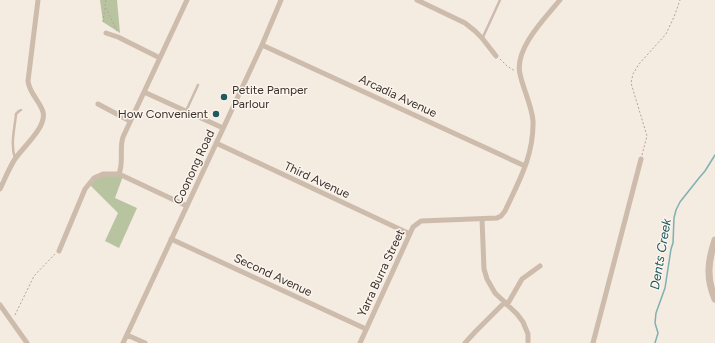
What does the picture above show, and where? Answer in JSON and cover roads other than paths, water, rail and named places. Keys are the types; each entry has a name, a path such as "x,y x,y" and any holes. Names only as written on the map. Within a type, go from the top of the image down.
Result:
{"street":[{"path":"0,189 16,158 39,129 43,116 43,112 29,88 28,82 38,0"},
{"path":"119,174 122,167 122,139 187,0"},
{"name":"Coonong Road","path":"123,343 262,45 281,0"},
{"path":"417,0 465,23 482,38 496,56"},
{"path":"526,166 530,150 533,121 520,74 520,59 532,34 560,0"},
{"path":"106,33 118,37 160,58"},
{"name":"Arcadia Avenue","path":"262,45 526,166"},
{"path":"144,92 223,128"},
{"path":"98,104 130,121"},
{"name":"Third Avenue","path":"216,143 410,234"},
{"path":"593,343 641,159"},
{"name":"Yarra Burra Street","path":"360,343 414,227 422,222 497,218 501,216 505,211 526,166"},
{"path":"59,250 85,189 94,178 103,174 119,174 187,206"},
{"path":"482,219 485,274 491,288 523,322 528,334 528,343"},
{"name":"Second Avenue","path":"171,239 366,329"},
{"path":"715,240 708,266 709,283 715,299"},
{"path":"465,343 506,304 522,279 540,266"},
{"path":"0,305 27,343"},
{"path":"127,335 145,343"}],"lane":[{"path":"482,38 500,0"},
{"path":"186,111 198,85"},
{"path":"16,158 13,140 16,117 18,112 21,110"}],"waterway":[{"name":"Dents Creek","path":"655,343 658,333 655,323 656,313 665,288 673,243 674,218 676,210 680,202 705,171 715,155"}],"place":[{"name":"Petite Pamper Parlour","path":"224,97"},
{"name":"How Convenient","path":"216,114"}]}
